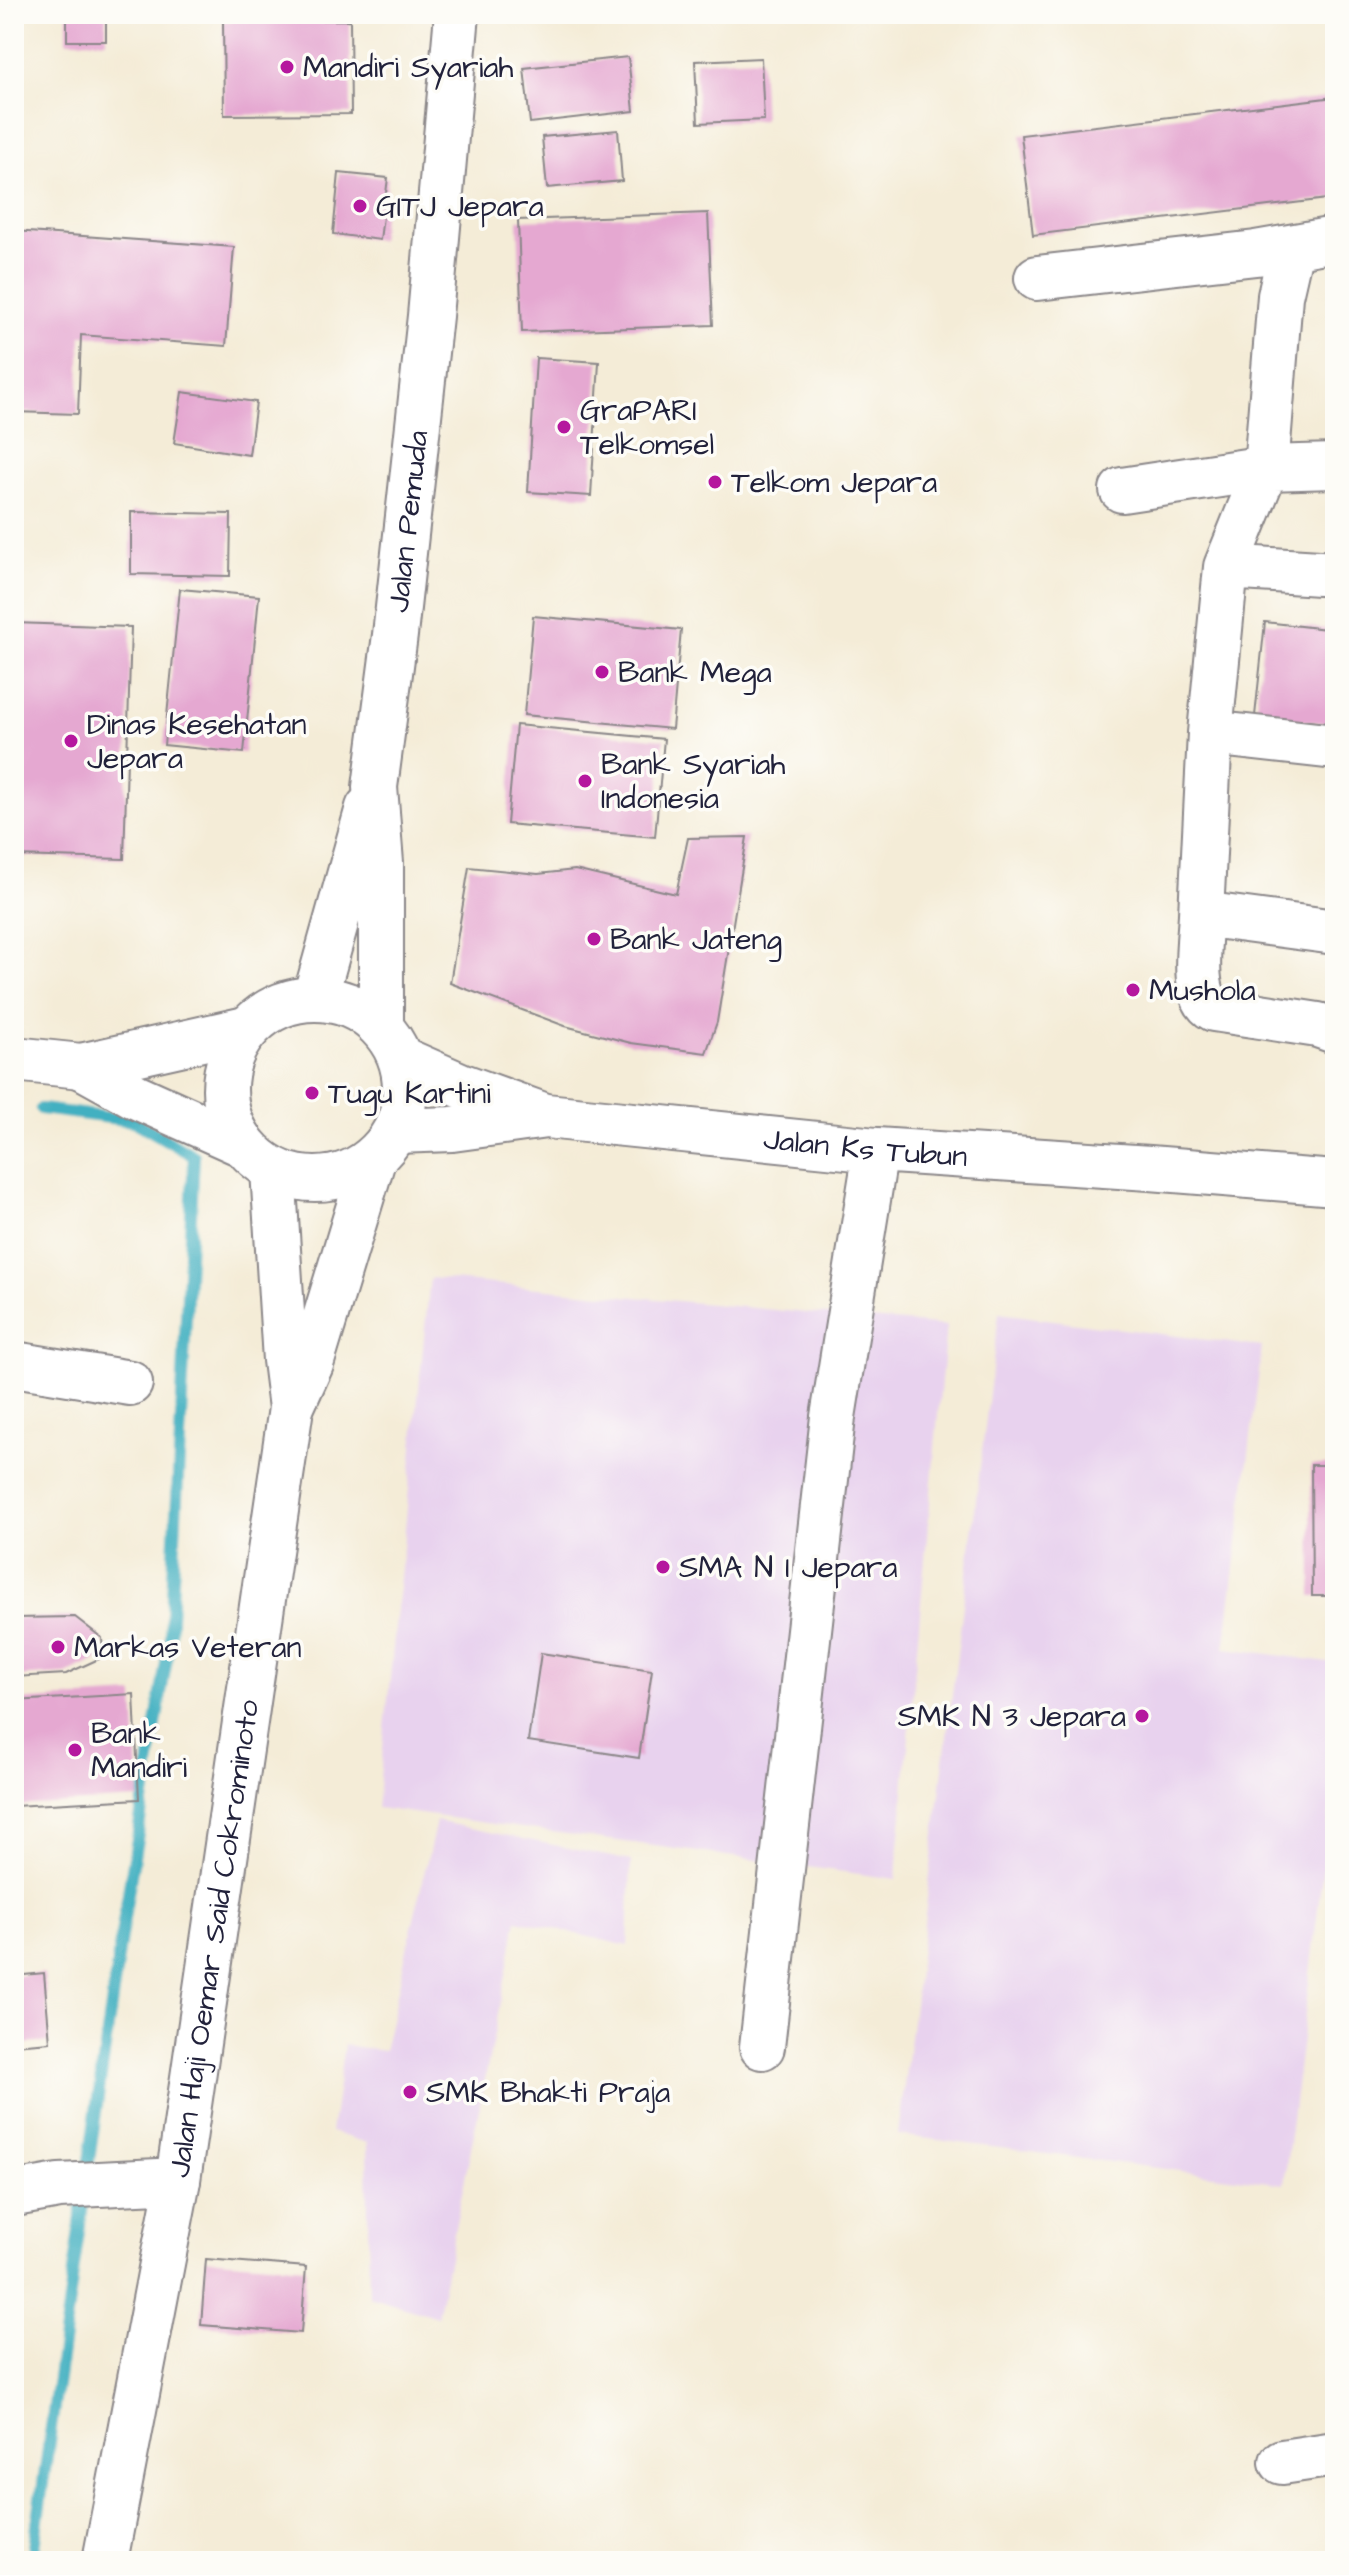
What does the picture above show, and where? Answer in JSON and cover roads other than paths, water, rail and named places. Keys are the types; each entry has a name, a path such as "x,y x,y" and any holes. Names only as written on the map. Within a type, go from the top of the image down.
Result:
{"main road":[{"name":"Jalan Pemuda","path":"391,1043 375,787 397,620 430,316 457,14"},
{"path":"1037,278 1291,248 1335,239"},
{"path":"1291,248 1280,296 1266,468 1226,567 1210,733 1199,988 1208,1006 1214,1009 1318,1025 1335,1031"},
{"path":"1122,490 1266,468 1335,466"},
{"path":"1226,567 1335,574"},
{"path":"1210,733 1335,747"},
{"path":"315,998 356,845 375,787"},
{"path":"1201,914 1335,932"},
{"path":"14,1063 81,1066 246,1029 279,1005 315,998 352,1005 391,1043 460,1085 546,1116"},
{"path":"246,1029 231,1056 224,1085 228,1116 258,1157"},
{"path":"291,1408 311,1364 385,1146 406,1095 391,1043"},
{"path":"81,1066 135,1096 307,1180 342,1177 385,1146"},
{"name":"Jalan Ks Tubun","path":"385,1146 452,1129 546,1116 876,1150 1335,1183"},
{"path":"762,2047 833,1417 876,1150"},
{"name":"Jalan Haji Oemar Said Cokrominoto","path":"105,2561 178,2180 291,1408 258,1157"},
{"path":"14,1364 130,1383"},
{"path":"14,2194 59,2186 178,2180"},
{"path":"1282,2462 1335,2454"}],"waterway":[{"path":"32,2561 121,1936 170,1639 194,1156 134,1121 41,1109"}],"place":[{"name":"Mandiri Syariah","path":"287,67"},
{"name":"GITJ Jepara","path":"360,206"},
{"name":"GraPARI Telkomsel","path":"564,427"},
{"name":"Telkom Jepara","path":"715,482"},
{"name":"Bank Mega","path":"602,672"},
{"name":"Dinas Kesehatan Jepara","path":"71,741"},
{"name":"Bank Syariah Indonesia","path":"585,781"},
{"name":"Bank Jateng","path":"594,939"},
{"name":"Mushola","path":"1133,990"},
{"name":"Tugu Kartini","path":"312,1093"},
{"name":"SMA N I Jepara","path":"663,1567"},
{"name":"Markas Veteran","path":"58,1647"},
{"name":"SMK N 3 Jepara","path":"1142,1716"},
{"name":"Bank Mandiri","path":"75,1750"},
{"name":"SMK Bhakti Praja","path":"410,2092"}]}
